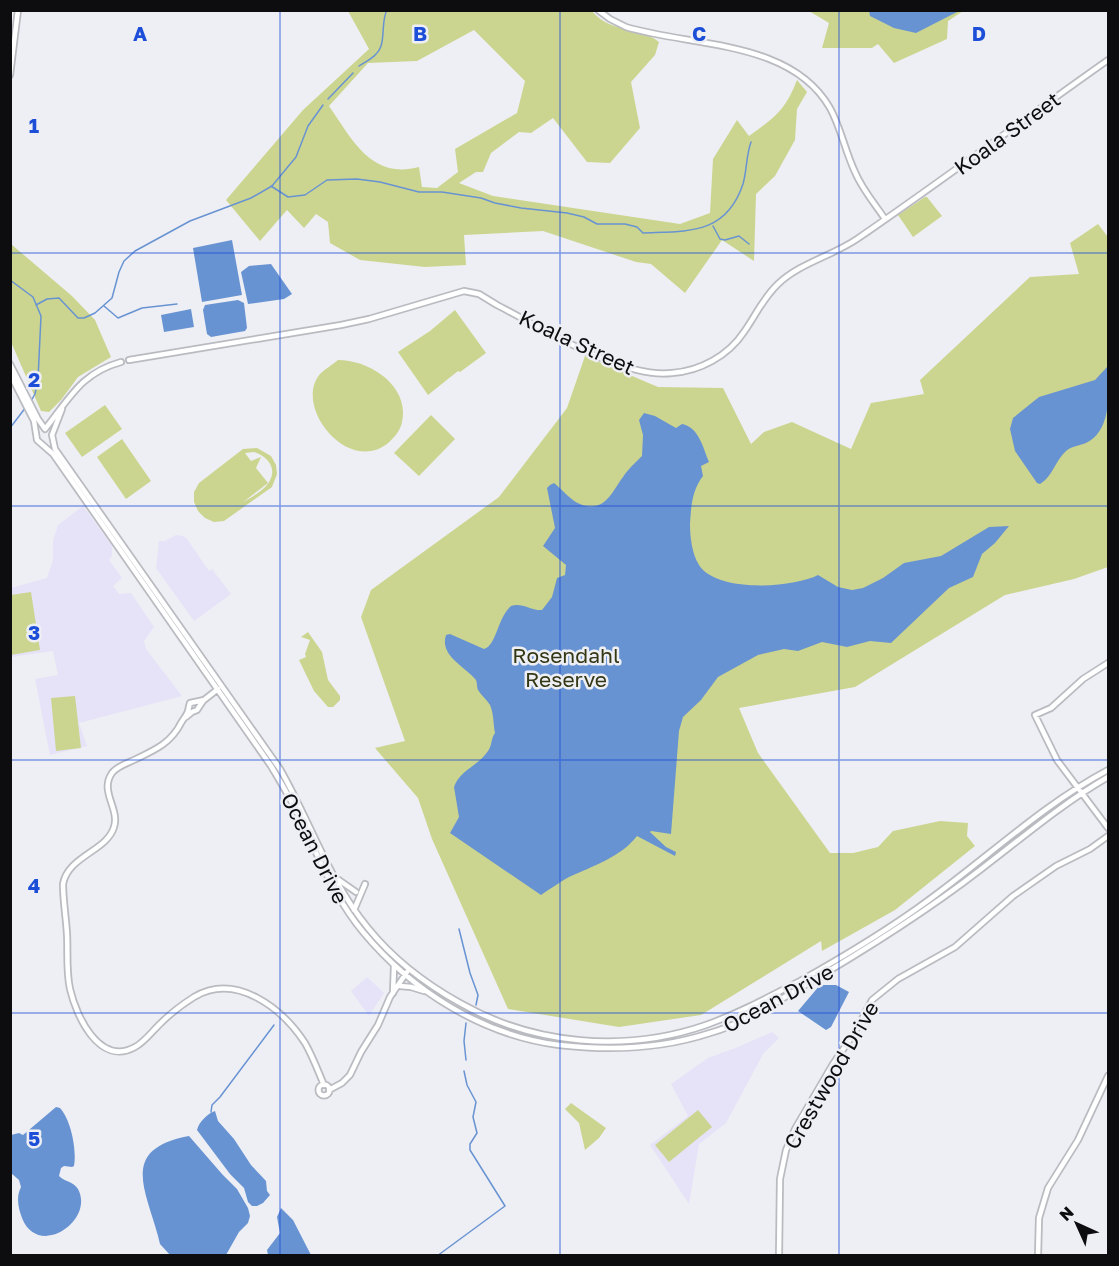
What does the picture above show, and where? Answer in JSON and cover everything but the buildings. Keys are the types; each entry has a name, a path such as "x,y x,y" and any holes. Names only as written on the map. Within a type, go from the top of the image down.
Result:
{"street":[{"path":"10,75 18,10"},
{"path":"598,10 626,27 751,53 774,60 797,73 815,88 829,106 856,175 885,219"},
{"name":"Koala Street","path":"62,409 75,390 90,375 99,369 122,362 124,357 129,360 369,320 464,291 479,294 618,365 649,374 672,374 690,370 710,362 727,350 743,334 767,295 784,278 847,245 1108,60"},
{"path":"10,364 23,396"},
{"path":"10,374 31,411 52,436"},
{"path":"36,436 39,430 45,429 62,409"},
{"path":"31,411 37,441 43,445 49,443 62,409"},
{"name":"Ocean Drive","path":"52,436 56,451 221,688 282,784 331,885 408,973 430,993 447,1005 482,1023 515,1035 549,1043 595,1048 630,1048 659,1046 706,1035 744,1020 852,958 922,912 1108,777"},
{"name":"Ocean Drive","path":"43,445 52,453 280,769 304,814 345,902 362,931 394,964 491,1020 561,1039 588,1042 630,1040 668,1035 704,1025 749,1007 842,958 918,908 1077,787 1108,770"},
{"path":"1108,663 1083,679 1051,708 1035,715 1049,746 1108,828"},
{"path":"191,711 189,704 198,704 221,688"},
{"path":"198,704 196,711 191,711 174,736 164,745 119,767 112,773 107,788 116,817 113,831 72,866 64,879 68,977 75,1006 84,1024 101,1045 113,1050 124,1051 135,1047 174,1011 202,993 227,988 243,991 273,1009 293,1028 310,1052 326,1087 334,1087 350,1075 393,993 408,973"},
{"name":"Crestwood Drive","path":"780,1256 780,1179 786,1150 795,1129 833,1064 855,1032 872,1000 898,979 955,947 1013,896 1056,866 1090,849 1108,836"},
{"path":"334,876 356,892"},
{"path":"354,910 365,884"},
{"path":"393,993 394,964"},
{"path":"390,999 408,973"},
{"path":"400,986 430,993"},
{"path":"704,1025 706,1035"},
{"path":"1038,1256 1039,1218 1048,1188 1078,1140 1108,1076"}],"shaded area":[{"path":"83,506 112,546 112,556 109,560 122,578 113,586 119,594 131,593 154,627 144,641 146,649 182,696 79,723 87,746 50,755 35,679 58,675 53,651 11,657 11,588 47,578 53,560 53,541 58,525"},
{"path":"176,535 187,539 209,571 212,569 231,594 194,621 156,568 159,541 165,541"},
{"path":"367,977 384,993 369,1016 351,991"},
{"path":"772,1032 779,1038 763,1054 726,1123 699,1144 689,1204 650,1145 688,1116 671,1084 708,1058"}],"green space":[{"path":"348,11 592,11 608,23 651,37 659,42 655,55 631,82 640,128 610,163 587,162 553,118 531,133 519,132 491,153 483,172 476,172 459,183 493,196 680,224 710,213 713,159 737,120 749,136 778,113 797,80 807,92 797,109 795,140 775,176 756,194 754,261 722,240 685,293 651,264 636,262 543,231 464,235 466,265 425,267 360,260 330,243 328,222 316,214 304,228 287,210 260,241 226,200 303,110 369,49","holes":["474,30 525,81 517,113 455,149 458,172 437,188 422,187 419,167 388,168 375,162 355,143 329,106 368,63 417,61"]},
{"path":"809,11 963,11 948,21 947,39 894,63 878,44 872,48 822,48 829,23"},
{"path":"925,197 942,216 913,237 898,215"},
{"name":"Rosendahl Reserve","path":"1098,224 1108,237 1108,567 1074,579 1005,595 855,687 739,708 758,753 830,853 853,853 878,847 893,831 940,821 968,823 967,836 975,846 895,910 822,951 821,941 701,1015 619,1027 508,1009 432,839 418,798 375,748 405,741 361,617 371,590 499,497 567,408 585,356 658,387 723,388 751,444 764,432 792,422 851,449 871,403 924,394 920,380 1030,277 1079,274 1070,243"},
{"path":"11,244 72,296 95,320 111,357 78,377 49,412 41,411 11,342"},
{"path":"455,310 486,353 460,372 458,371 428,395 398,352 430,331"},
{"path":"338,360 350,361 374,370 394,387 400,397 403,409 401,425 387,444 372,451 356,450 341,443 328,432 319,418 313,403 313,387 320,374"},
{"path":"105,405 122,429 82,457 65,433"},
{"path":"431,415 455,439 419,476 394,453"},
{"path":"122,439 151,481 126,499 97,457"},
{"path":"257,448 271,456 276,465 277,474 272,487 224,521 214,522 205,518 198,511 194,502 194,492 199,483 243,449","holes":["245,453 259,454 270,463 271,477 269,482 264,488 242,503 268,483 256,468 261,457 251,461"]},
{"path":"31,592 40,650 11,655 11,595"},
{"path":"308,632 322,652 328,680 340,696 340,700 333,707 328,707 314,691 299,660 306,657 310,640 301,637"},
{"path":"75,696 81,748 56,751 51,698"},
{"path":"571,1103 606,1128 599,1138 585,1150 579,1123 565,1109"},
{"path":"698,1110 712,1127 669,1162 655,1145"}],"water":[{"path":"869,10 959,11 916,33 894,28 870,16"},
{"path":"232,240 242,295 202,302 193,248"},
{"path":"271,264 292,294 284,299 248,304 241,272 249,266"},
{"path":"238,300 244,303 247,328 245,331 211,337 207,334 203,310 205,305"},
{"path":"191,309 194,327 164,332 161,315"},
{"path":"1108,366 1108,406 1098,434 1088,442 1066,451 1048,477 1040,484 1037,483 1015,451 1010,429 1013,418 1039,397 1095,380"},
{"path":"644,413 655,416 676,428 682,424 688,426 693,429 702,445 709,462 701,466 703,476 696,487 693,499 691,540 699,565 708,574 722,580 738,584 774,585 791,583 818,575 838,587 852,590 863,588 883,578 904,563 941,556 989,527 1009,526 982,554 973,577 949,588 891,643 870,641 847,647 822,642 798,651 784,649 758,655 718,677 701,700 683,717 679,731 671,834 650,832 666,847 676,852 675,856 637,836 615,855 569,877 541,895 450,833 459,817 454,787 460,776 488,751 495,733 490,705 478,690 476,680 446,649 446,635 450,634 484,649 492,642 506,611 511,606 519,605 542,610 552,597 557,578 565,575 566,565 543,546 555,528 547,488 554,483 580,504 595,506 601,504 642,456 643,435 639,420"},
{"path":"820,985 836,985 849,992 831,1027 826,1030 798,1011"},
{"path":"56,1107 60,1108 67,1120 75,1152 74,1166 61,1168 59,1176 76,1186 81,1201 79,1213 72,1223 62,1231 51,1235 40,1235 30,1230 22,1218 18,1198 21,1187 19,1180 11,1173 11,1135 19,1133 23,1135"},
{"path":"215,1111 218,1121 266,1181 270,1195 257,1206 252,1206 248,1202 244,1188 230,1174 197,1130 204,1119"},
{"path":"189,1136 237,1189 248,1208 250,1216 248,1223 239,1232 226,1255 170,1255 160,1244 144,1187 145,1161 153,1150 167,1142"},
{"path":"281,1208 293,1220 311,1255 268,1255 267,1250 280,1233 277,1217"}],"waterway":[{"path":"359,66 379,50 387,10"},
{"path":"328,99 353,73"},
{"path":"36,305 47,299 59,298 78,318 95,313 112,298 124,261 135,251 190,221 251,198 272,186 296,157 308,126 323,105"},
{"path":"271,186 288,197 305,195 327,180 357,179 419,192 442,192 481,198 521,208 567,213 584,217 597,224 625,224 637,227 643,233 675,232 704,227 727,213 736,201 743,184 751,142"},
{"path":"713,226 720,239 739,236 749,244"},
{"path":"10,280 33,297 41,316 38,379 31,401"},
{"path":"104,306 118,318 142,308 177,304"},
{"path":"10,428 26,407"},
{"path":"459,929 478,995 476,1005"},
{"path":"466,1023 464,1041 466,1060"},
{"path":"211,1112 212,1105 274,1025"},
{"path":"437,1256 505,1206 470,1150 470,1144 477,1133 473,1117 476,1102 467,1085 464,1071"}]}
